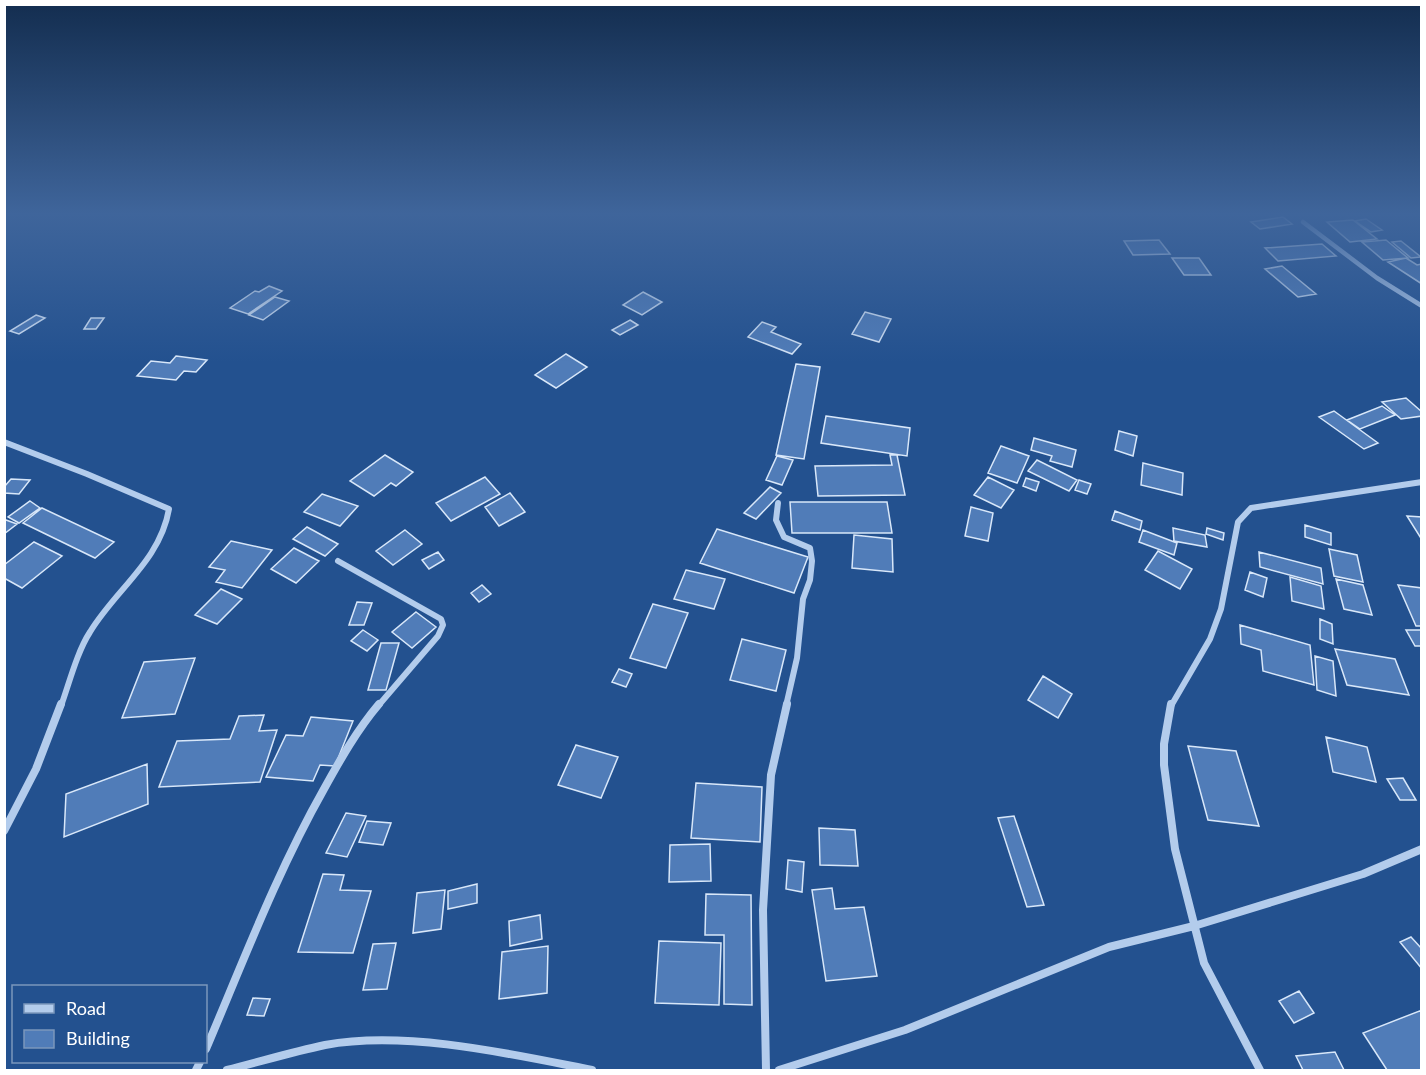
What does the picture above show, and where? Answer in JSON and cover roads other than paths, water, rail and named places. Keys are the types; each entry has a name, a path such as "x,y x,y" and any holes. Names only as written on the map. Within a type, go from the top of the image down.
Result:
{"street":[{"path":"1356,262 1422,306"},
{"path":"4,442 98,476 149,498 168,508 169,517 155,551 89,633 36,769 4,831"},
{"path":"1260,1071 1204,963 1175,849 1165,780 1164,744 1171,705 1207,646 1221,609 1238,522 1251,508 1422,482"},
{"path":"766,1071 763,910 771,775 794,674 803,599 810,580 812,561 810,548 784,537 776,520 778,503"},
{"path":"207,1047 296,838 368,717 438,636 443,625 441,618 338,561"},
{"path":"779,1071 905,1030 1109,947 1194,926 1363,874 1422,849"},
{"path":"227,1071 326,1045 381,1041 419,1042 527,1057 592,1071"}]}
